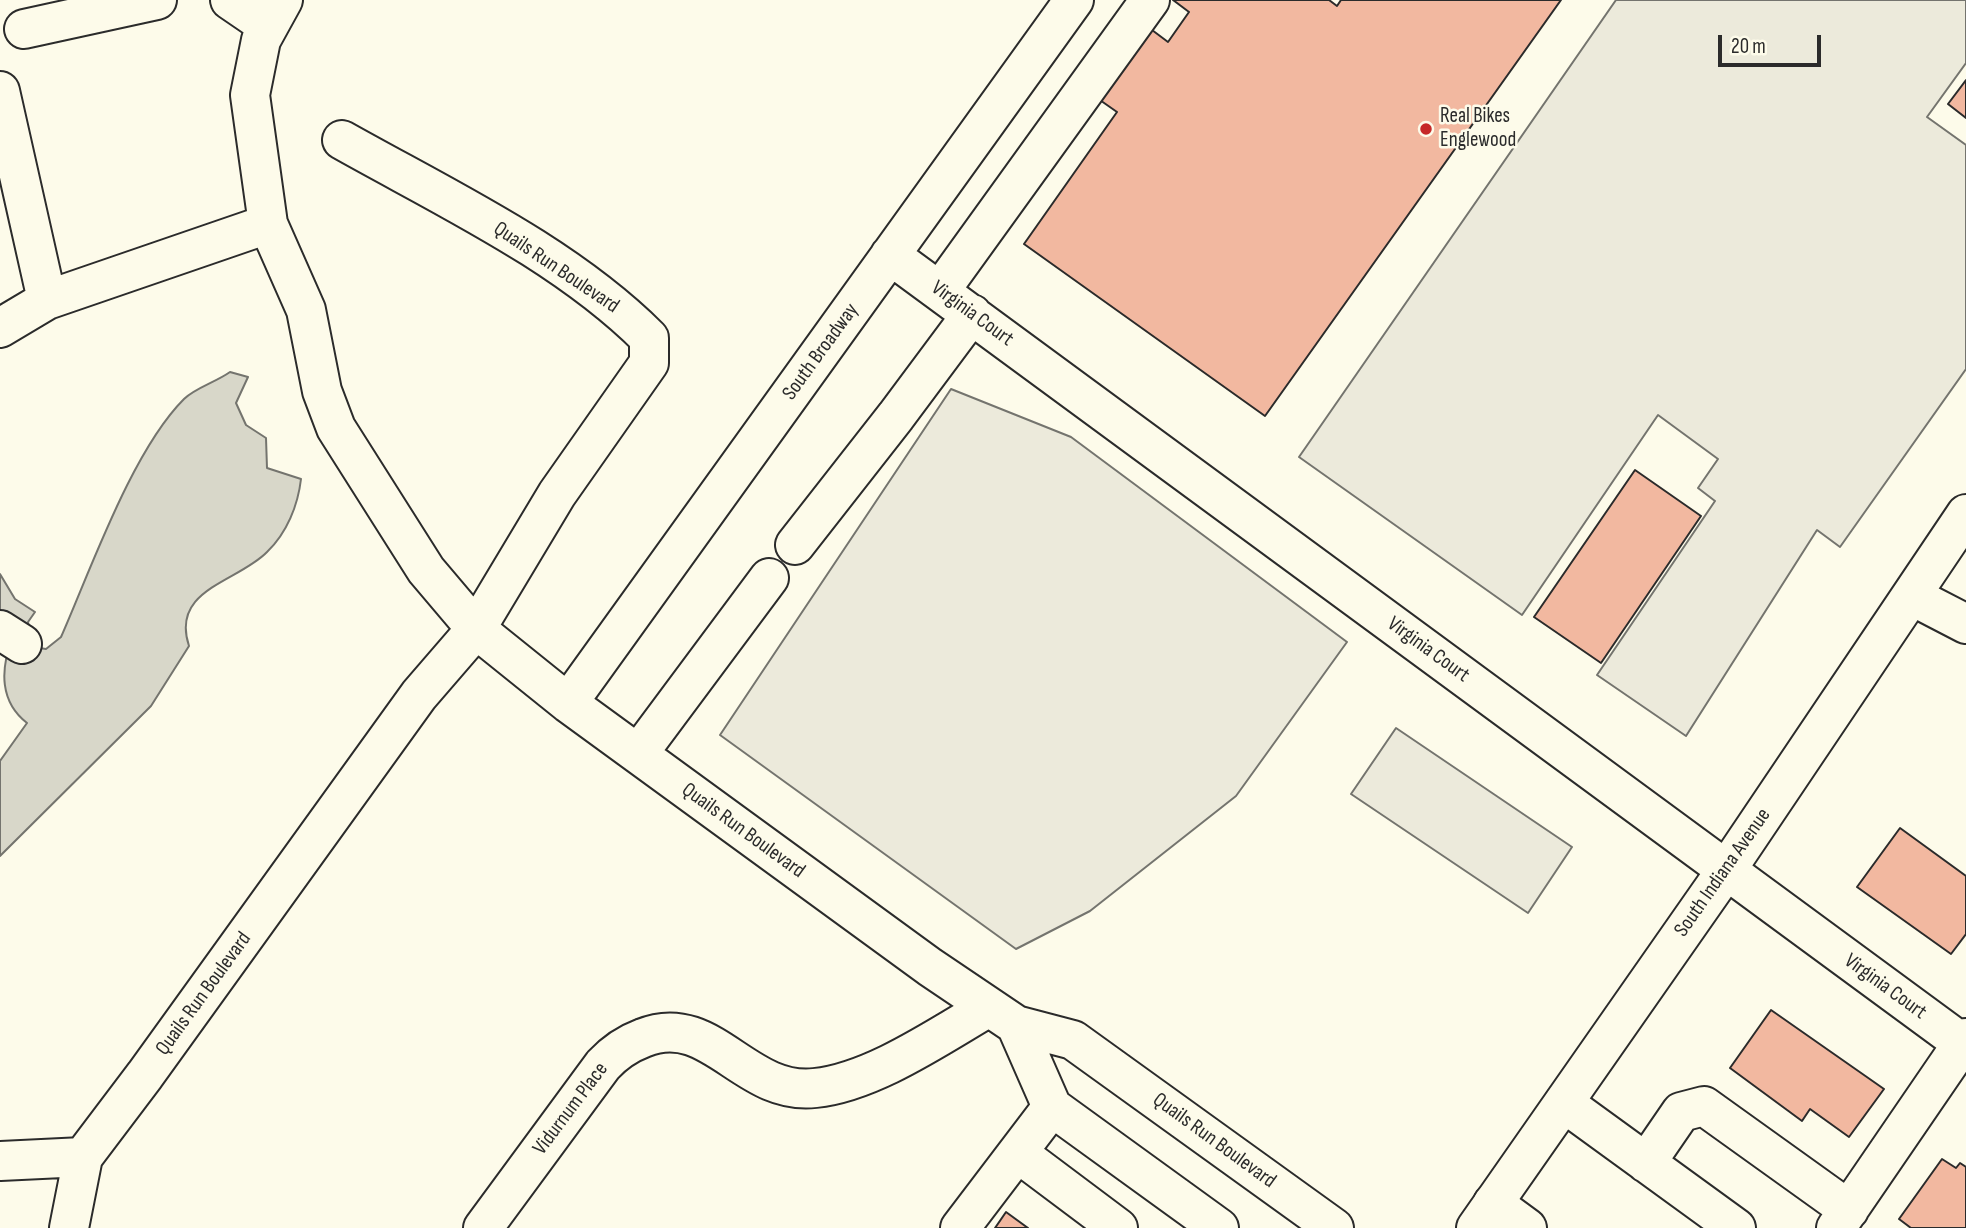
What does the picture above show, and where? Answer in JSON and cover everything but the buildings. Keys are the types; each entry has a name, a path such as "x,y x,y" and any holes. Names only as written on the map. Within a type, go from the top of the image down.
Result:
{"street":[{"path":"24,29 157,0"},
{"path":"230,0 275,13"},
{"name":"South Broadway","path":"568,703 1074,0"},
{"path":"940,291 1150,0"},
{"name":"Quails Run Boulevard","path":"275,13 253,71 250,95 268,223 306,310 322,391 336,428 426,570 476,629 568,703 1002,1016 1073,1040 1334,1228"},
{"path":"0,91 47,300"},
{"name":"Quails Run Boulevard","path":"69,1228 83,1157 419,695 476,629 557,494 649,363 649,338 617,307 506,232 342,141"},
{"path":"0,328 47,300 268,223"},
{"name":"Virginia Court","path":"890,255 1965,1043"},
{"path":"795,545 897,416 972,314"},
{"name":"South Indiana Avenue","path":"1485,1216 1727,869 1966,514"},
{"path":"638,754 769,578"},
{"path":"1912,596 1966,624"},
{"path":"1002,1016 1052,1107 1219,1228"},
{"name":"Vidurnum Place","path":"482,1228 603,1065 618,1050 641,1038 669,1031 686,1032 765,1081 788,1088 815,1088 852,1079 1002,1016"},
{"path":"1646,1163 1682,1112 1704,1106 1842,1219 1965,1043"},
{"path":"1564,1103 1735,1228"},
{"path":"960,1228 1052,1107"},
{"path":"1018,1153 1118,1228"},
{"path":"0,1161 83,1157"},
{"path":"1485,1216 1527,1228"}],"shaded area":[{"path":"1616,0 1966,0 1966,63 1927,117 1966,145 1966,369 1840,547 1817,530 1686,736 1597,675 1715,501 1698,488 1718,459 1658,415 1522,615 1299,457"},
{"path":"230,372 248,377 236,403 246,425 266,438 267,468 301,479 290,518 267,552 198,599 189,611 186,627 189,646 151,706 0,856 0,761 27,723 12,705 5,685 5,663 12,640 0,626 0,574 15,599 35,612 28,622 33,647 46,649 61,637 114,512 130,479 165,421 189,395"},
{"path":"951,389 1071,437 1347,642 1236,796 1090,911 1016,949 720,735"},
{"path":"1396,728 1572,847 1528,913 1351,794"}],"place":[{"name":"Real Bikes Englewood","path":"1426,129"}]}
